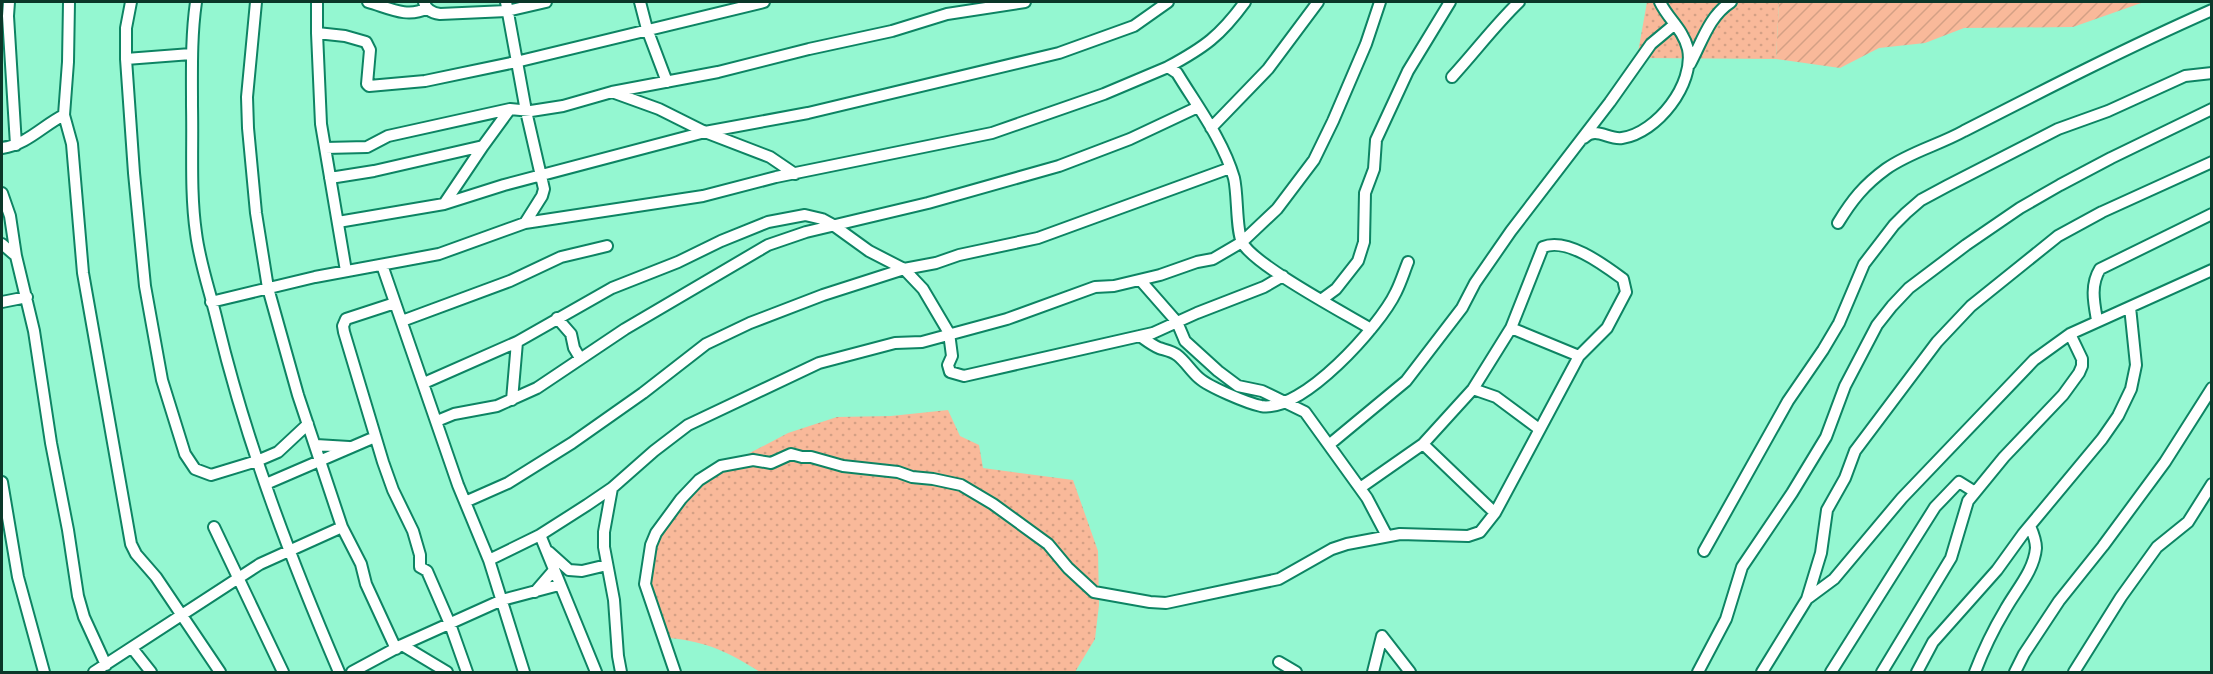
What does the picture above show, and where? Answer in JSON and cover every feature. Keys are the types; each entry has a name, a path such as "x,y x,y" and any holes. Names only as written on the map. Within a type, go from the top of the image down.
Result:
{"street":[{"path":"9,2 16,145"},
{"path":"69,2 64,115 72,144 83,273 132,544 136,554 156,577 220,672"},
{"path":"131,2 126,28 126,59 134,173 149,313 162,380 185,454 195,469 211,475 257,461 283,449 308,424"},
{"path":"196,2 191,54 192,158 195,224 201,265 257,461 313,611 339,672"},
{"path":"256,2 247,97 248,128 256,213 268,288 308,424 342,527 361,564 366,584 399,647 447,672"},
{"path":"317,2 321,124 346,271"},
{"path":"368,2 402,13 418,12 425,5 431,12 440,14 546,2"},
{"path":"640,2 647,29 667,82"},
{"path":"318,33 345,36 366,42 370,50 367,84 369,86 414,83 516,62 764,2"},
{"path":"325,148 366,147 388,136 510,109 526,111 563,106 612,92 718,72 809,49 892,32 947,14 1025,2"},
{"path":"338,222 444,204 504,185 705,132 808,113 1059,53 1134,26 1168,2"},
{"path":"211,302 346,271 439,254 525,223 703,196 1008,128 1104,94 1168,67 1210,42 1227,26 1245,2"},
{"path":"1211,128 1268,69 1318,2"},
{"path":"489,560 540,535 612,488 688,425 810,367 827,360 885,346 922,342 1007,319 1095,287 1141,281 1197,262 1213,259 1242,242 1277,209 1314,160 1366,44 1380,2"},
{"path":"1321,300 1342,282 1358,261 1364,242 1365,193 1367,182 1374,169 1377,140 1408,71 1450,2"},
{"path":"1452,76 1472,56 1494,26 1519,2"},
{"path":"1660,2 1665,13 1683,36 1688,51 1688,67"},
{"path":"1575,147 1588,133 1596,132 1604,136 1622,138 1646,129 1664,114 1681,87 1706,29 1722,8 1731,2"},
{"path":"506,6 544,189 543,196 525,223"},
{"path":"1838,223 1852,199 1897,162 1956,136 2073,75 2211,10"},
{"path":"1330,444 1406,381 1462,308 1475,283 1511,231 1652,44 1675,24"},
{"path":"126,59 191,54"},
{"path":"1168,67 1177,73 1211,128 1230,168 1236,187 1242,242 1252,254 1283,276 1371,329"},
{"path":"1704,551 1788,401 1839,323 1864,264 1906,213 1921,200 2058,129 2108,111 2185,76 2211,73"},
{"path":"612,92 659,109 705,132 770,157 795,174"},
{"path":"436,421 454,414 488,409 537,388 663,306 783,239 928,203 1059,166 1130,140 1198,107"},
{"path":"444,204 510,109"},
{"path":"1698,672 1726,619 1742,567 1792,493 1826,437 1845,386 1877,326 1892,306 1909,288 2020,208 2091,168 2211,109"},
{"path":"2,148 16,145 32,137 64,115"},
{"path":"330,178 374,171 483,146"},
{"path":"1762,672 1807,599 1821,553 1827,510 1845,478 1855,451 1937,342 1971,306 2058,236 2211,162"},
{"path":"465,502 508,483 572,443 711,341 790,307 904,269 1038,238 1230,168"},
{"path":"2,193 10,216 16,256 27,297 45,392 51,443 78,596 84,617 106,665"},
{"path":"2097,320 2094,285 2095,276 2100,269 2211,214"},
{"path":"424,383 517,342 612,288 768,222 805,215 822,219 833,225 869,250 904,269 923,289 949,333 952,356 948,368 953,374 964,376 1161,331 1177,322 1264,287 1283,276"},
{"path":"2,244 16,256"},
{"path":"675,672 646,586 651,544 656,533 687,493 704,476 725,464 739,464 753,460 771,463 794,454 843,466 898,472 912,477 961,485 993,504 1048,544 1068,568 1094,592 1150,602 1166,603 1279,579 1338,547 1387,536 1400,534 1468,536 1480,532 1495,513 1580,356 1607,328 1626,292 1623,279 1588,256 1551,244 1543,247 1511,328 1473,389 1423,444 1360,488"},
{"path":"402,321 510,281 561,257 607,246"},
{"path":"1140,336 1153,345 1176,354 1197,376 1217,390 1263,406 1282,403 1301,394 1331,371 1371,329 1396,292 1408,262"},
{"path":"382,265 465,502 489,560 524,672"},
{"path":"1807,599 1834,579 1902,498 2034,360 2070,334 2097,320 2211,270"},
{"path":"1141,281 1177,322 1185,340 1218,371 1238,386 1262,391 1282,403 1305,412 1367,498 1387,536"},
{"path":"2,303 27,297"},
{"path":"395,303 346,319 343,326 393,490 413,531 420,555 420,567 427,571 450,624 467,672"},
{"path":"1917,672 1933,642 1997,570 2030,526 2102,440 2127,400 2136,365 2130,307"},
{"path":"557,318 571,334 574,348 580,358"},
{"path":"1511,328 1580,356"},
{"path":"1882,672 1951,558 1968,501 2004,457 2063,395 2079,373 2082,358 2070,334"},
{"path":"513,400 517,342"},
{"path":"2014,672 2059,601 2165,462 2211,388"},
{"path":"1473,389 1496,398 1539,429"},
{"path":"266,484 375,437"},
{"path":"1423,444 1495,513"},
{"path":"316,445 351,447"},
{"path":"2,482 18,577 44,672"},
{"path":"1831,672 1935,507 1959,482 1975,492"},
{"path":"2074,672 2121,597 2157,547 2188,522 2211,484"},
{"path":"612,488 604,532 621,672"},
{"path":"1974,672 1990,635 2028,573 2036,549 2036,539 2030,526"},
{"path":"214,527 283,672"},
{"path":"94,672 261,564 342,527"},
{"path":"540,535 596,672"},
{"path":"546,550 569,570 582,571 608,565"},
{"path":"535,592 554,570"},
{"path":"352,672 399,647 502,600 559,585"},
{"path":"1373,672 1382,636 1410,672"},
{"path":"132,648 152,672"},
{"path":"1280,662 1296,672"}],"shaded area":[{"path":"1647,2 1779,2 1776,59 1637,58"},
{"path":"1779,2 2144,2 2073,27 1964,28 1925,43 1879,48 1840,68 1776,59"},
{"path":"948,410 960,436 979,445 983,468 1073,480 1098,551 1099,605 1095,639 1075,672 760,672 717,649 696,642 670,638 647,579 660,524 678,504 727,465 788,433 837,417 891,416"}]}
